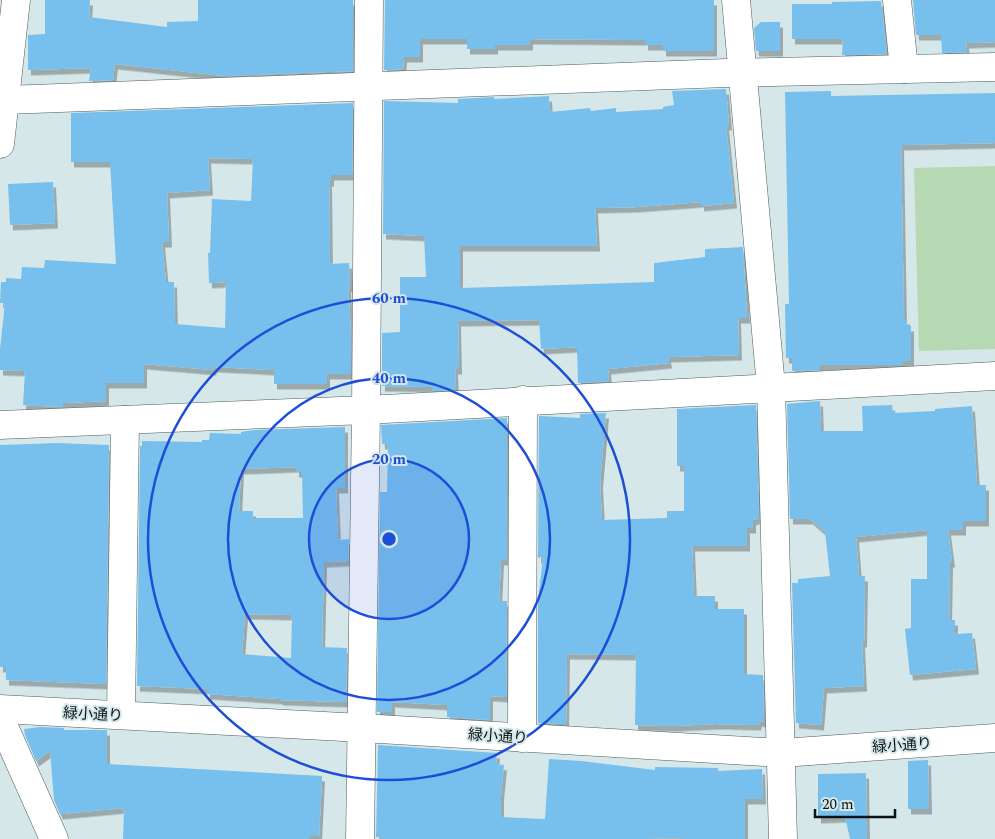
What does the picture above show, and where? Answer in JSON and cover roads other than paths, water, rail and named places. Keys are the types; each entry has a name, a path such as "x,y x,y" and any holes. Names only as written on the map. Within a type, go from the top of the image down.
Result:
{"street":[{"path":"0,144 16,0"},
{"path":"360,839 369,0"},
{"path":"736,0 771,387 783,839"},
{"path":"898,0 904,69"},
{"path":"6,100 742,73 995,67"},
{"path":"0,425 366,410 523,400 995,376"},
{"path":"522,738 523,400"},
{"path":"121,715 125,420"},
{"name":"緑小通り","path":"0,709 782,753 995,738"},
{"path":"0,718 54,839"}]}
